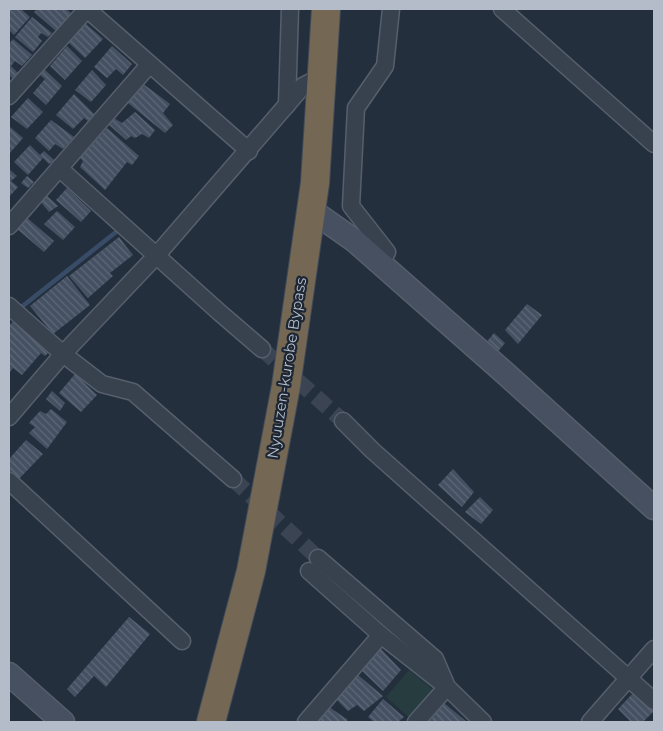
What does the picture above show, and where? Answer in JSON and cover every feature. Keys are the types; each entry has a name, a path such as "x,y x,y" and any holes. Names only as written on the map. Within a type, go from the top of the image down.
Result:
{"highway":[{"name":"Nyuuzen-kurobe Bypass","path":"211,722 251,571 286,386 311,210 326,9"}],"street":[{"path":"9,96 87,9 149,65 249,150"},
{"path":"287,105 290,9"},
{"path":"382,264 387,252 352,206 356,108 385,66 391,9"},
{"path":"502,9 654,144"},
{"path":"9,226 149,65"},
{"path":"9,418 63,354 156,256 303,86 322,76"},
{"path":"59,168 262,349"},
{"path":"311,210 355,241 382,264 654,508"},
{"path":"9,306 63,354 102,384 133,392 233,479"},
{"path":"343,421 373,452 654,702"},
{"path":"9,481 182,641"},
{"path":"448,687 435,659 313,565 381,635 448,687 483,722"},
{"path":"306,722 381,635"},
{"path":"599,719 654,649"},
{"path":"9,674 63,722"},
{"path":"416,722 448,687"}],"green space":[{"path":"409,670 436,692 413,721 386,697"}],"building":[{"path":"9,9 21,9 30,17 14,35 9,30"},
{"path":"37,9 66,9 71,13 56,31 34,12"},
{"path":"32,17 52,33 48,37 41,33 38,37 42,41 33,52 15,37"},
{"path":"85,23 103,39 85,58 68,42"},
{"path":"13,39 32,55 22,66 15,61 11,66 19,74 13,79 9,75 9,44"},
{"path":"67,46 82,61 65,80 50,66"},
{"path":"112,46 132,64 123,75 116,69 107,78 94,67"},
{"path":"44,69 62,86 46,105 33,93 45,79 40,75"},
{"path":"92,70 106,85 91,102 75,90"},
{"path":"142,83 170,104 163,113 173,125 165,133 128,103"},
{"path":"74,94 94,114 88,121 84,118 73,129 56,115"},
{"path":"28,98 43,112 27,129 11,117"},
{"path":"135,112 155,130 149,138 142,134 135,138 131,136 126,140 108,124 114,118 122,123"},
{"path":"51,120 74,137 63,149 55,144 49,151 35,138"},
{"path":"9,126 23,138 9,154"},
{"path":"107,128 139,156 132,165 127,162 105,190 80,167 83,161 80,158"},
{"path":"30,145 40,155 44,151 54,160 49,164 43,158 28,175 14,162"},
{"path":"9,169 17,176 11,181 18,187 9,197"},
{"path":"27,176 34,182 28,188 21,183"},
{"path":"67,188 91,211 81,222 56,200"},
{"path":"45,194 58,206 49,212 40,201"},
{"path":"57,211 75,227 63,240 44,224"},
{"path":"26,217 54,241 44,252 16,228"},
{"path":"119,237 133,255 110,273 113,276 88,298 69,276"},
{"path":"67,276 90,305 53,334 30,306"},
{"path":"527,304 542,315 518,344 505,330"},
{"path":"14,320 50,351 45,356 41,353 22,375 13,368 9,373 9,326"},
{"path":"494,333 505,343 496,354 485,344"},
{"path":"75,374 97,395 81,412 59,393"},
{"path":"52,391 65,403 60,411 46,399"},
{"path":"51,409 67,422 47,449 29,433 35,427 29,423 40,411 46,414"},
{"path":"26,440 43,454 16,482 9,477 9,459"},
{"path":"453,469 474,492 462,507 438,485"},
{"path":"480,497 493,510 481,524 465,512"},
{"path":"129,617 150,634 106,687 94,676 75,697 67,689"},
{"path":"380,648 401,670 383,691 360,669"},
{"path":"358,675 383,696 364,711 357,705 348,711 335,698"},
{"path":"635,691 654,711 643,722 631,722 618,709"},
{"path":"383,699 404,717 398,722 374,722 368,717"},
{"path":"444,703 467,722 429,722"},
{"path":"329,707 348,720 345,722 316,722"}],"waterway":[{"path":"19,309 116,232"}],"tunnel":[{"path":"262,349 343,421"},
{"path":"233,479 318,558"}]}
